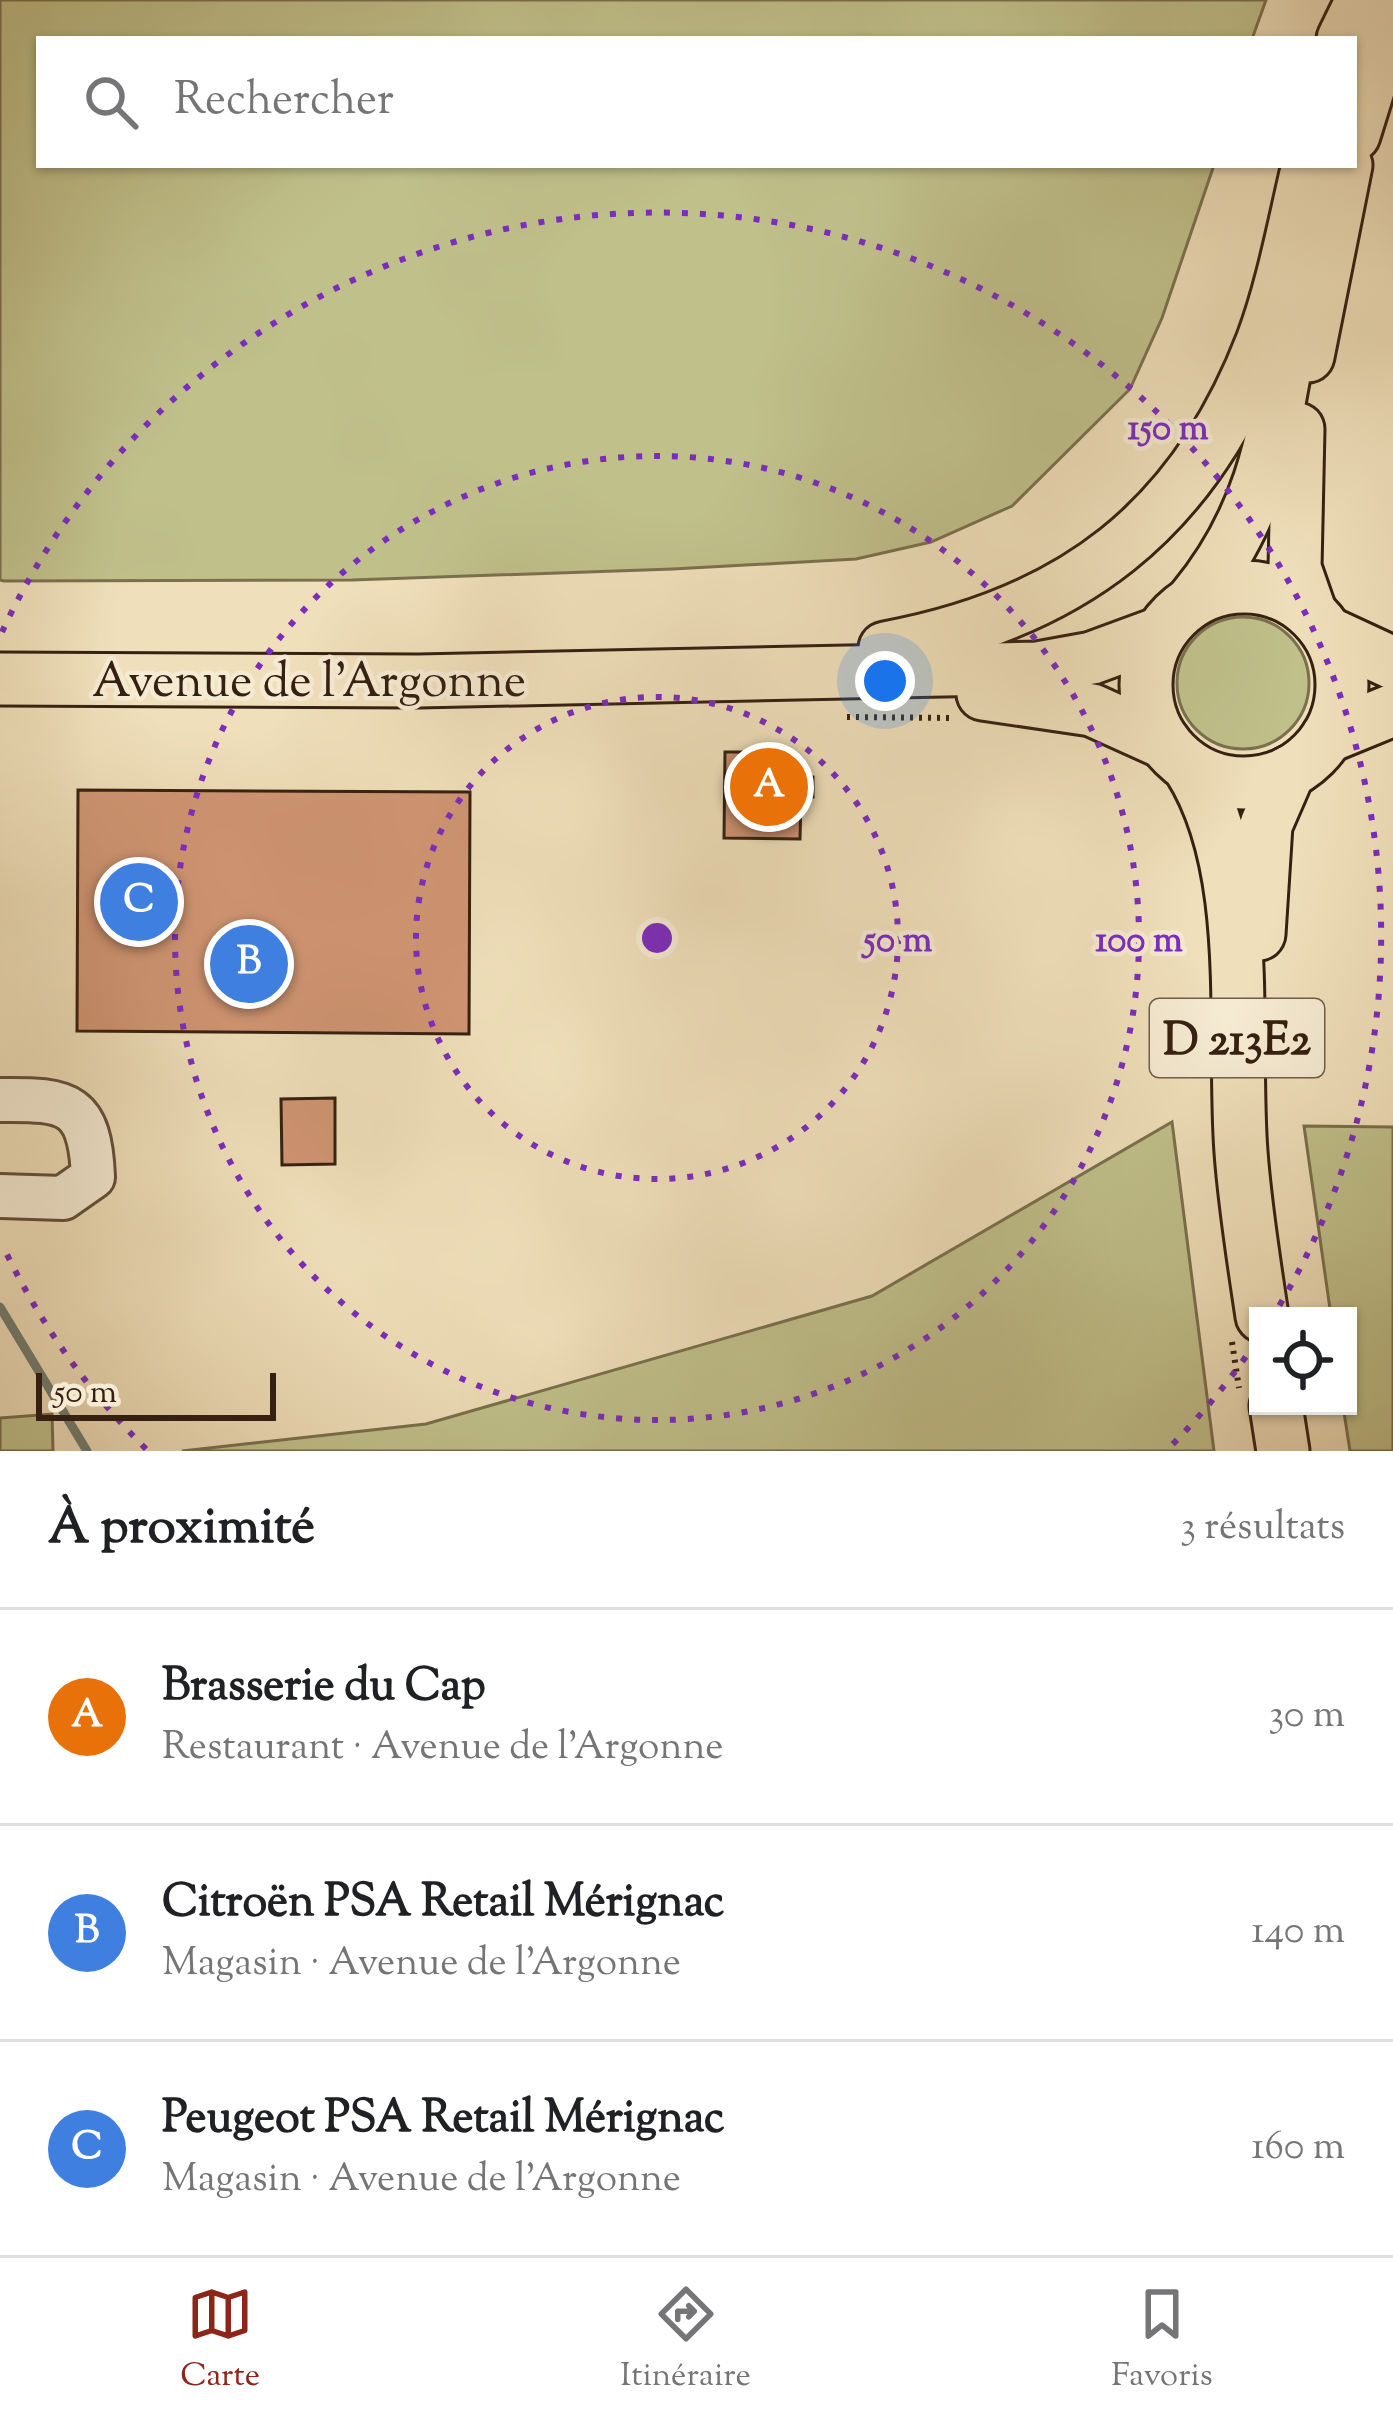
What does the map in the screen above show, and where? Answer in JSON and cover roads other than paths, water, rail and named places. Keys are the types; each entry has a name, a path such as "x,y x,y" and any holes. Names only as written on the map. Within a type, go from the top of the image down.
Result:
{"main road":[{"path":"1363,128 1372,23"},
{"path":"701,675 946,637 1007,617 1081,580 1144,527 1225,422 1262,341 1306,168"},
{"path":"1321,168 1260,491 1237,541 1177,616 1145,683 1148,704 1177,755 1238,783 1289,772 1327,737 1393,710"},
{"path":"1327,737 1342,686 1295,568 1295,460 1311,332 1353,168"},
{"path":"1177,616 1222,589 1253,587 1284,594 1319,622 1393,663"},
{"name":"Avenue de l'Argonne","path":"0,679 617,677 1037,668 1092,658 1177,616"},
{"name":"Avenue de l'Argonne","path":"617,677 840,693 1035,699 1092,710 1177,755"},
{"name":"D 213E2","path":"1177,755 1209,798 1228,882 1241,1151 1264,1307"},
{"name":"D 213E2","path":"1265,1307 1258,889 1266,825 1289,772"},
{"path":"1277,1415 1283,1451"}],"lane":[{"path":"0,1100 45,1099 70,1107 86,1122 93,1177 63,1198 0,1196"}],"waterway":[{"path":"0,1307 87,1451"}],"place":[{"name":"Brasserie du Cap","path":"769,787"},
{"name":"Peugeot PSA Retail Mérignac","path":"139,902"},
{"name":"Citroën PSA Retail Mérignac","path":"249,964"}]}
